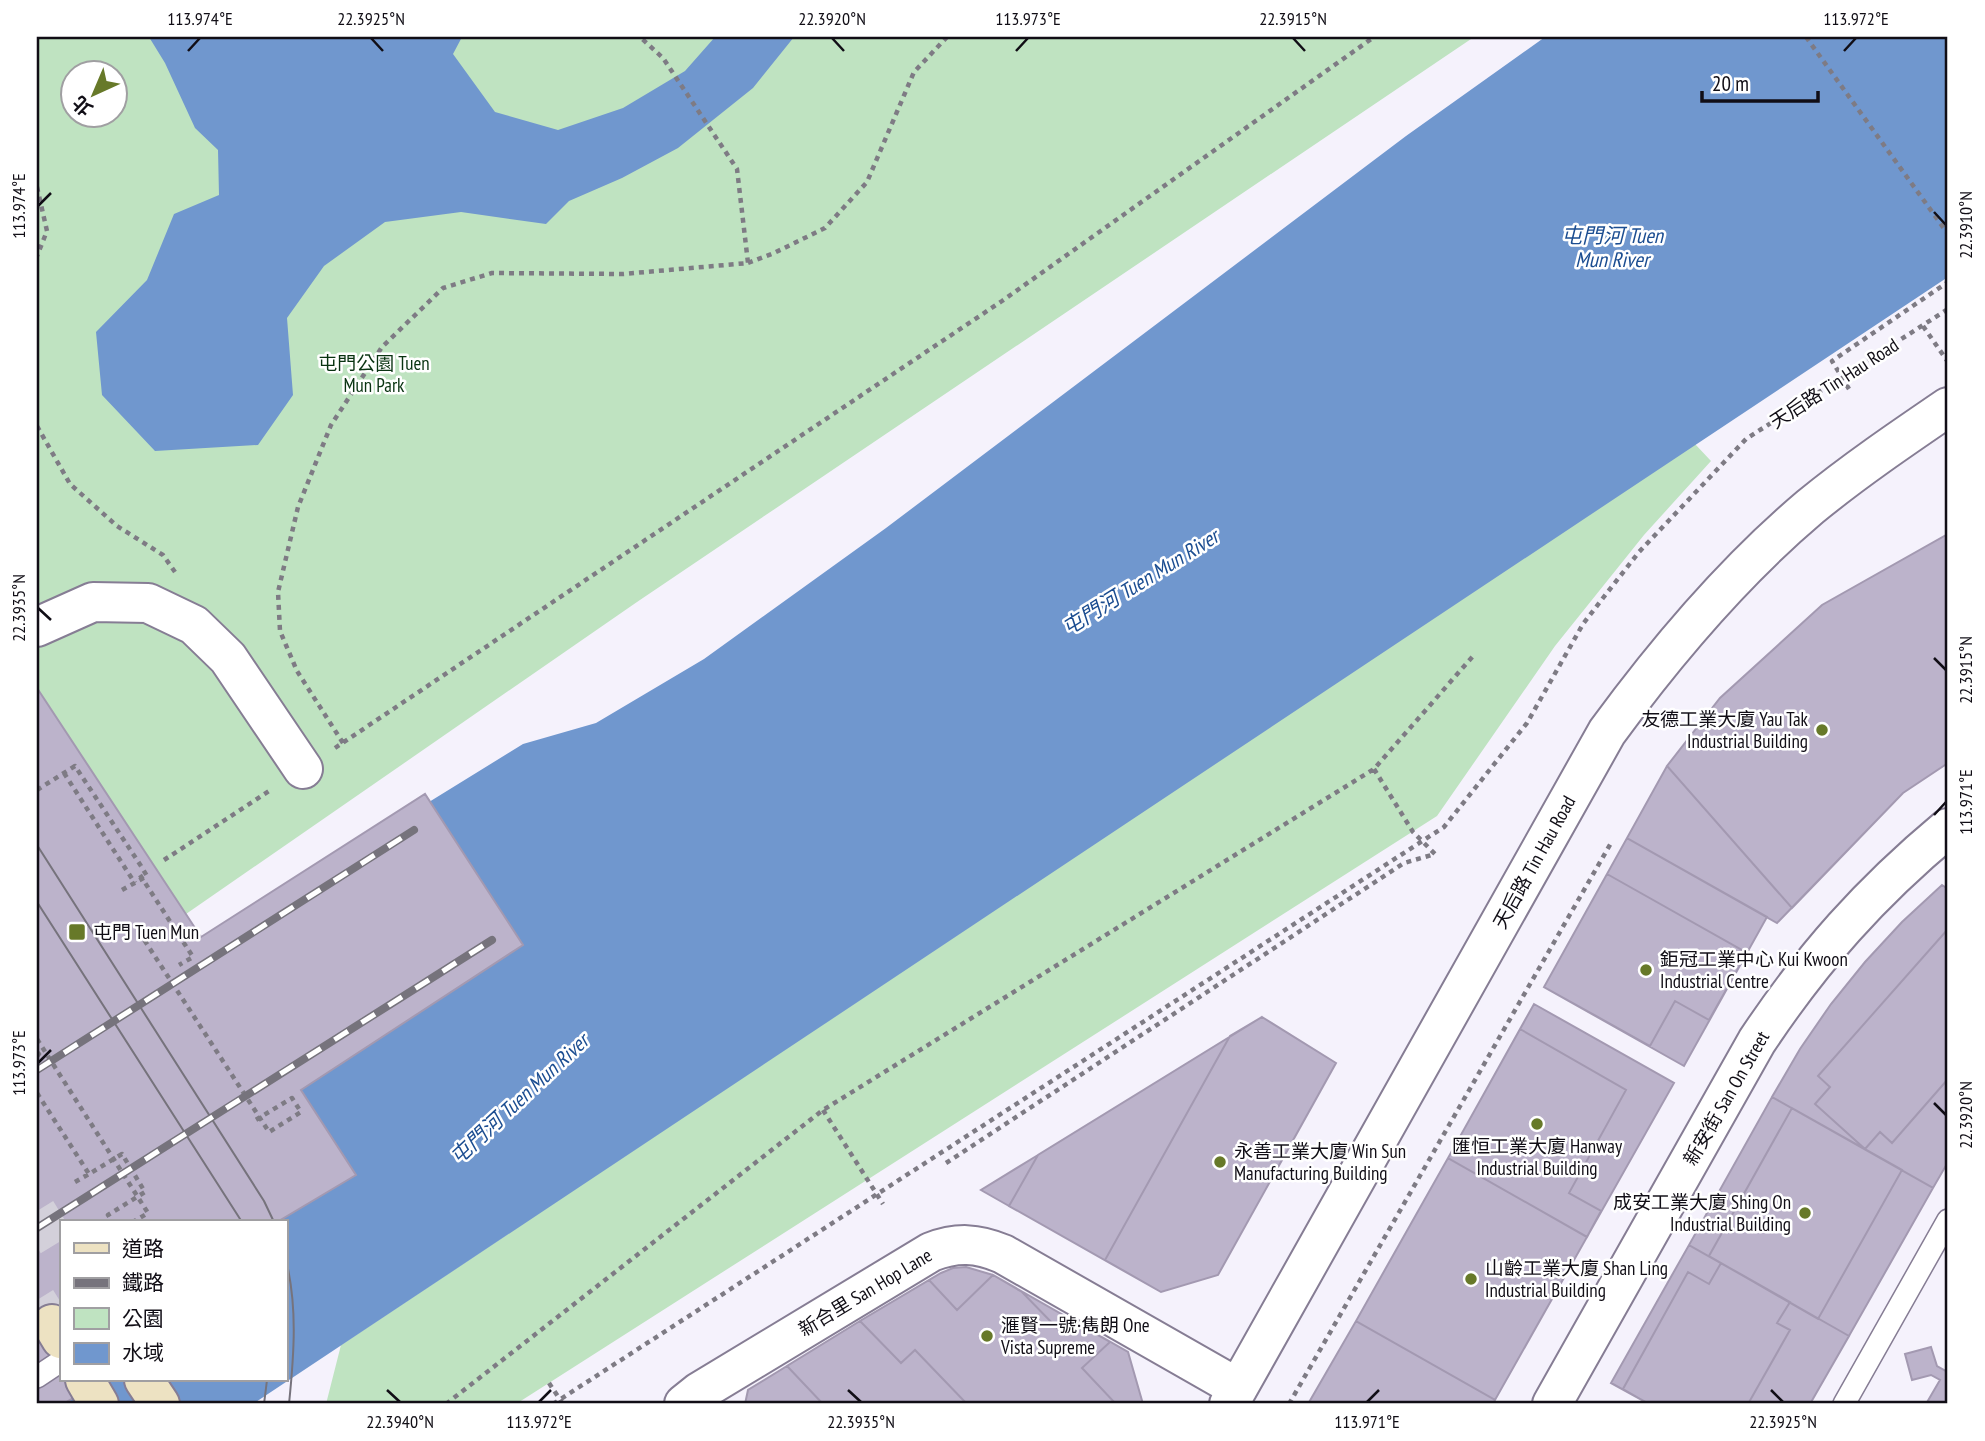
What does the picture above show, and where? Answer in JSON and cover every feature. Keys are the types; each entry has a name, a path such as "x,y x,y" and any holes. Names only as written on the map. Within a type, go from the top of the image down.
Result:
{"main road":[{"path":"86,1382 99,1404"},
{"path":"145,1382 160,1404"}],"street":[{"name":"天后路 Tin Hau Road","path":"1233,1396 1607,732 1683,634 1753,558 1860,469 1948,407"},
{"path":"37,627 93,602 148,603 194,625 228,658 303,769"},
{"name":"新安街 San On Street","path":"1552,1404 1757,1041 1788,993 1862,905 1948,828"},
{"name":"新合里 San Hop Lane","path":"684,1404 699,1392 931,1251 948,1245 967,1244 986,1247 1003,1254 1233,1396"}],"lane":[{"path":"1844,1404 1948,1220"},
{"path":"37,1377 60,1362"}],"path":[{"path":"640,37 663,58 737,169 748,263"},
{"path":"343,743 297,671 280,631 278,593 298,507 331,425 382,347 443,288 492,272 623,274 748,263 825,228 867,182 914,72 947,37"},
{"path":"163,860 343,743 1002,301 1374,37"},
{"path":"1806,37 1948,234"},
{"path":"37,187 47,231 37,256"},
{"path":"1849,389 1832,361 1948,282"},
{"name":"天后路 Tin Hau Road","path":"878,1194 1444,827 1527,723 1583,624 1639,552 1746,439 1948,309"},
{"path":"1923,326 1948,362"},
{"path":"37,426 70,484 117,526 163,555 184,585 194,625"},
{"path":"446,1404 823,1110 1374,769 1474,655"},
{"path":"37,790 75,766 147,876 122,890"},
{"path":"946,1163 1404,863 1435,854 1413,831 1374,769"},
{"path":"64,773 135,883"},
{"path":"1289,1404 1611,843"},
{"path":"140,875 193,957 179,965"},
{"path":"139,932 254,1110 262,1121 269,1132 301,1112 292,1098 262,1116 254,1121"},
{"path":"37,1039 148,1213 136,1220"},
{"path":"37,1093 89,1174"},
{"path":"823,1110 883,1204"},
{"path":"75,1182 122,1154 145,1192 108,1214 112,1220"},
{"path":"553,1404 561,1402 878,1194"},
{"path":"549,1383 561,1402"}],"green space":[{"name":"屯門公園 Tuen Mun Park","path":"37,37 1474,37 637,602 186,914 37,688"},
{"path":"1695,444 1711,461 1644,535 1555,646 1437,816 516,1404 326,1404 341,1345"}],"water":[{"path":"149,37 462,37 453,54 495,112 558,130 623,108 685,71 715,37 794,37 753,88 678,148 622,178 569,201 546,224 461,212 385,222 324,266 287,318 293,395 258,445 155,451 102,395 96,332 147,280 174,214 219,195 218,150 195,128 165,63"},
{"name":"屯門河 Tuen Mun River","path":"1545,37 1948,37 1948,277 287,1381 287,1220 60,1220 60,1382 286,1382 253,1404 37,1404 37,1044 523,744 596,723 704,659 886,528 1406,136"}],"building":[{"name":"友德工業大廈 Yau Tak Industrial Building","path":"1948,534 1948,763 1903,793 1792,908 1667,766 1720,698 1822,605"},
{"name":"友德工業大廈 Yau Tak Industrial Building","path":"1948,534 1948,763 1903,793 1777,923 1627,838 1667,766 1720,698 1822,605"},
{"name":"屯門河 Tuen Mun River","path":"37,688 201,937 425,794 523,945 301,1090 356,1175 280,1220 60,1220 60,1382 100,1382 63,1404 37,1404"},
{"name":"鉅冠工業中心 Kui Kwoon Industrial Centre","path":"1627,838 1767,917 1684,1066 1544,987"},
{"name":"鉅冠工業中心 Kui Kwoon Industrial Centre","path":"1607,874 1747,953 1709,1020 1675,1001 1650,1046 1544,987"},
{"path":"1942,885 1948,889 1948,1162 1933,1188 1772,1097 1831,1004 1902,922"},
{"path":"1948,929 1948,1079 1892,1143 1880,1132 1865,1149 1815,1104 1830,1087 1818,1076"},
{"name":"匯恒工業大廈 Hanway Industrial Building","path":"1534,1004 1674,1083 1587,1237 1448,1158"},
{"name":"永善工業大廈 Win Sun Manufacturing Building","path":"1262,1017 1336,1063 1218,1275 1161,1292 1105,1260 1230,1036"},
{"name":"永善工業大廈 Win Sun Manufacturing Building","path":"1262,1017 1336,1063 1218,1275 1161,1292 1009,1206 1038,1155"},
{"name":"匯恒工業大廈 Hanway Industrial Building","path":"1520,1029 1626,1090 1569,1193 1601,1211 1587,1237 1448,1158"},
{"name":"成安工業大廈 Shing On Industrial Building","path":"1772,1097 1933,1188 1849,1336 1689,1245"},
{"name":"成安工業大廈 Shing On Industrial Building","path":"1792,1108 1902,1170 1818,1319 1709,1256"},
{"path":"1038,1155 1009,1206 981,1190"},
{"name":"山齡工業大廈 Shan Ling Industrial Building","path":"1448,1158 1587,1237 1495,1400 1356,1321"},
{"path":"1689,1245 1849,1336 1810,1404 1649,1404 1611,1383"},
{"path":"1721,1263 1790,1302 1777,1323 1790,1330 1748,1404 1649,1404 1623,1389 1688,1272 1709,1284"},
{"name":"滙賢一號·雋朗 One Vista Supreme","path":"966,1267 993,1275 1128,1352 1143,1404 967,1404 915,1350 901,1363 860,1321 941,1273"},
{"name":"滙賢一號·雋朗 One Vista Supreme","path":"993,1275 1022,1292 1058,1329 1069,1319 1110,1342 1082,1368 1116,1404 967,1404 915,1350 901,1363 860,1321 929,1280 957,1310"},
{"path":"860,1321 901,1363 915,1350 967,1404 823,1404 787,1366"},
{"path":"1356,1321 1495,1400 1493,1404 1308,1404"},
{"path":"1931,1347 1937,1366 1946,1371 1948,1366 1948,1404 1926,1404 1940,1380 1931,1375 1912,1380 1905,1354"},
{"path":"787,1366 823,1404 745,1404 748,1390"}],"tunnel":[{"path":"37,1211 60,1248"},
{"path":"37,1300 52,1324"}],"tram line":[{"path":"37,845 264,1201 273,1220"},
{"path":"37,902 241,1220"},
{"path":"287,1265 293,1311 289,1404"},
{"path":"264,1404 267,1382"}],"railway":[{"path":"37,1070 414,830"},
{"path":"37,1228 492,940"}],"place":[{"name":"友德工業大廈 Yau Tak Industrial Building","path":"1822,730"},
{"name":"屯門 Tuen Mun","path":"77,932"},
{"name":"鉅冠工業中心 Kui Kwoon Industrial Centre","path":"1646,970"},
{"name":"匯恒工業大廈 Hanway Industrial Building","path":"1537,1124"},
{"name":"永善工業大廈 Win Sun Manufacturing Building","path":"1220,1162"},
{"name":"成安工業大廈 Shing On Industrial Building","path":"1805,1213"},
{"name":"山齡工業大廈 Shan Ling Industrial Building","path":"1471,1279"},
{"name":"滙賢一號·雋朗 One Vista Supreme","path":"987,1336"}]}
